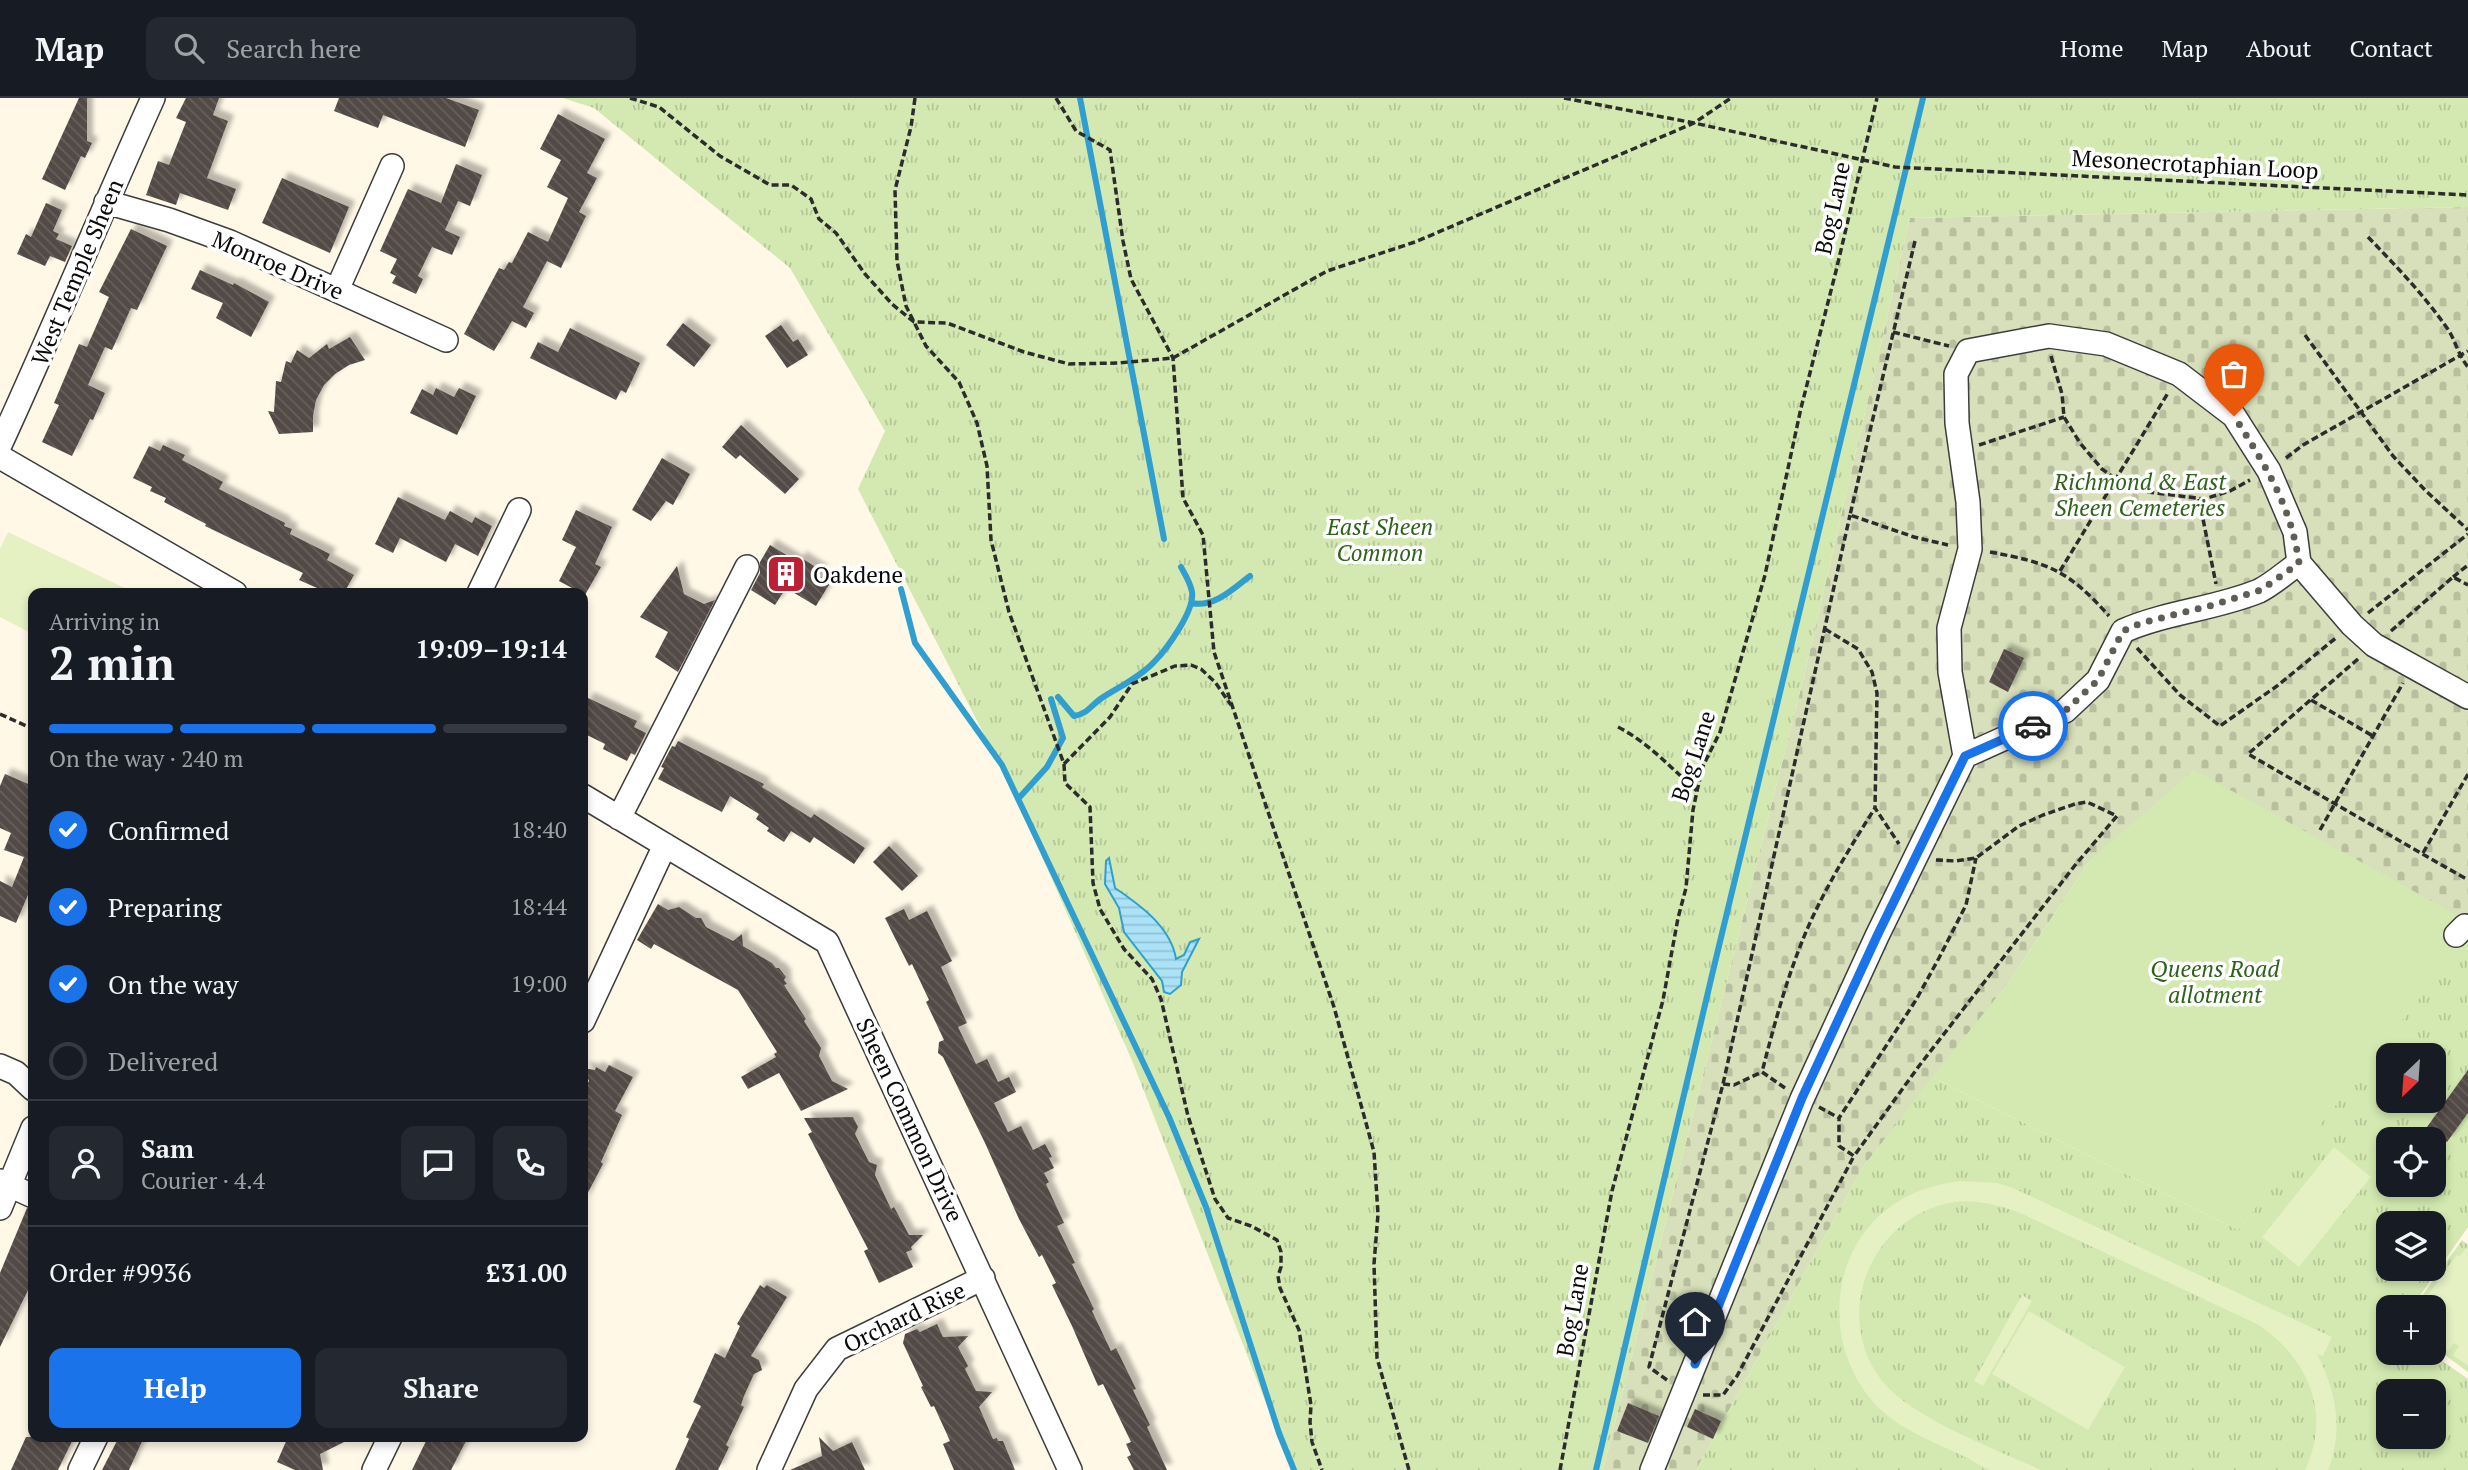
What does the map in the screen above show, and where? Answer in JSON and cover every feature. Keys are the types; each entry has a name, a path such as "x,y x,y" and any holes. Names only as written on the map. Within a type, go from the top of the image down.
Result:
{"street":[{"name":"West Temple Sheen","path":"0,446 153,98"},
{"path":"337,290 392,166"},
{"name":"Monroe Drive","path":"106,202 169,220 230,242 446,340"},
{"path":"1652,1470 1802,1098 1965,756 1950,671 1949,628 1970,549 1968,502 1957,424 1956,374 1968,351 2049,336 2106,344 2179,374 2234,416 2269,471 2295,532 2299,563 2352,625 2374,645 2468,697"},
{"path":"0,457 226,588"},
{"path":"480,588 519,510"},
{"path":"1965,756 2065,711 2098,680 2123,631 2141,623 2261,590 2299,563"},
{"path":"619,818 747,567"},
{"name":"Sheen Common Drive","path":"588,799 827,942 984,1278 1070,1470"},
{"path":"588,1010 665,845"},
{"path":"0,1066 16,1073 28,1084"},
{"path":"0,1208 5,1183 28,1138"},
{"path":"5,1183 28,1194"},
{"name":"Orchard Rise","path":"769,1470 806,1389 836,1349 984,1278"},
{"path":"80,1470 94,1442"},
{"path":"374,1470 388,1442"}],"path":[{"path":"630,98 659,107 720,156 770,185 791,185 811,199 818,219 836,233 865,274 892,304 914,322 947,323 1024,352 1069,364 1173,358 1327,271 1415,242 1694,123 1731,98"},
{"path":"915,98 911,127 895,190 897,261 906,306 926,346 959,382 976,423 987,466 991,540 1006,600 1064,764 1065,783 1090,807 1093,883 1100,909 1124,949 1152,979 1161,999 1188,1116 1215,1199 1228,1219 1251,1226 1277,1240 1282,1267 1278,1276 1280,1288 1299,1330 1311,1405 1312,1442 1322,1470"},
{"path":"1056,98 1076,131 1110,150 1131,279 1173,358 1183,498 1203,535 1214,652 1334,1007 1374,1152 1378,1214 1374,1264 1377,1358 1409,1470"},
{"name":"Mesonecrotaphian Loop","path":"1564,98 1895,167 2468,195"},
{"name":"Bog Lane","path":"1560,1470 1612,1191 1663,1000 1686,888 1697,791 1703,766 1720,732 1765,575 1801,408 1877,98"},
{"path":"2368,237 2410,281 2449,331 2458,355 2468,367"},
{"path":"1875,808 1901,848 1926,860 1956,861 1976,858 2019,827 2075,804 2087,802 2117,816 2076,864 1919,1066 1854,1156 1737,1376 1723,1395 1707,1397 1664,1379 1650,1367 1724,1084 1850,515 1915,241"},
{"path":"1893,332 1968,351"},
{"path":"2305,335 2393,456 2424,490 2468,530"},
{"path":"2060,570 2179,374"},
{"path":"1961,451 2064,417"},
{"path":"2199,499 2220,603"},
{"path":"1850,515 1914,537 1970,549"},
{"path":"2468,565 2248,754 2468,880"},
{"path":"2453,577 2468,585"},
{"path":"1724,1084 1734,1086 1762,1073 1786,988 1815,912 1875,808 1877,693 1872,672 1858,649 1825,629"},
{"path":"1064,764 1110,717 1132,684 1175,666 1191,665 1200,669 1215,681 1234,709"},
{"path":"2320,830 2412,667"},
{"path":"2311,700 2373,736"},
{"path":"0,714 28,727"},
{"path":"1618,727 1652,749 1697,791"},
{"path":"2423,853 2468,774"},
{"path":"1854,1156 1839,1146 1839,1118 1916,1000 1939,958 1966,905 1976,858"},
{"path":"1762,1073 1839,1118"}],"green space":[{"name":"East Sheen Common","path":"563,98 2468,98 2468,207 1910,218 1804,676 1603,1470 1292,1470 1133,1063 1012,789 858,489 885,431 790,268 594,108"},
{"name":"Richmond & East Sheen Cemeteries","path":"2468,207 2468,921 2091,859 2006,986 1863,1167 1696,1470 1603,1470 1804,676 1910,218"},
{"path":"8,532 125,588 28,588 28,631 0,617 0,549"},
{"name":"Queens Road allotment","path":"2194,770 2468,921 2462,944 2384,1043 2376,1043 2376,1054 2238,1230 1932,1077 2006,986 2091,859"},
{"path":"2468,939 2468,1227 2446,1258 2446,1211 2376,1211 2376,1281 2430,1281 2420,1295 2376,1295 2376,1365 2446,1364 2468,1379 2468,1470 1696,1470 1863,1167 1932,1077 2238,1230 2376,1052 2376,1113 2446,1113 2446,1043 2383,1043 2451,955"},
{"path":"2334,1147 2371,1177 2299,1267 2262,1237"},
{"path":"1960,1181 1997,1183 2013,1188 2332,1337 2323,1356 2317,1354 2329,1382 2336,1411 2336,1440 2328,1470 2305,1470 2313,1449 2316,1428 2311,1388 2291,1354 2259,1325 2018,1212 1979,1202 1955,1202 1927,1210 1902,1225 1883,1245 1869,1269 1861,1296 1860,1324 1866,1352 1880,1378 1911,1406 1954,1431 2041,1470 1989,1469 1912,1432 1889,1417 1869,1397 1854,1373 1844,1347 1839,1319 1840,1292 1847,1265 1859,1240 1876,1219 1899,1201 1929,1188"},
{"path":"2462,1240 2468,1245 2468,1372 2446,1356 2446,1295 2423,1295 2433,1281 2446,1281 2446,1262"},
{"path":"2468,1249 2468,1366 2453,1355 2459,1346 2454,1343 2448,1351 2446,1350 2446,1295 2428,1295 2438,1281 2446,1281 2446,1270 2457,1255 2460,1256"},
{"path":"2022,1295 2032,1301 1983,1386 1974,1381"},
{"path":"2029,1311 2125,1367 2088,1430 1992,1374"}],"water":[{"path":"1109,858 1115,888 1144,909 1161,927 1173,947 1176,959 1184,955 1190,942 1199,939 1182,972 1181,985 1170,994 1164,992 1162,981 1124,932 1119,908 1105,884 1106,861"}],"building":[{"path":"79,98 87,98 87,141 92,143 85,158 81,156 65,190 42,179"},
{"path":"186,98 219,98 213,115 228,121 207,178 236,189 228,210 180,193 176,205 146,195 158,161 169,165 186,122 176,118"},
{"path":"339,98 446,98 479,110 465,147 383,115 378,128 334,111"},
{"path":"558,114 605,139 587,173 597,178 579,212 586,216 561,268 547,261 523,307 534,313 526,328 512,321 494,351 464,334 499,268 504,270 509,262 512,263 528,232 548,242 568,198 547,187 561,160 540,149"},
{"path":"456,164 482,175 470,206 458,201 445,230 460,237 452,255 432,247 418,276 423,279 416,294 392,283 396,276 390,273 397,259 380,251 408,189 441,203"},
{"path":"282,178 349,207 330,253 262,223"},
{"path":"46,203 62,210 53,231 59,234 56,239 72,246 65,262 50,256 45,266 17,254 26,234 31,237"},
{"path":"131,229 167,246 137,310 131,308 112,350 105,347 88,385 105,393 72,456 42,442 59,405 54,403 79,344 87,347 109,297 99,292"},
{"path":"200,270 233,285 234,283 269,302 251,337 216,318 223,303 191,289"},
{"path":"683,323 711,345 694,367 666,345"},
{"path":"781,325 793,342 798,339 808,355 787,368 765,336"},
{"path":"570,328 640,363 626,393 621,390 616,400 530,358 538,342 558,352"},
{"path":"350,337 365,360 349,365 324,385 316,400 313,432 279,434 268,411 274,412 276,381 281,382 286,361 291,363 297,350 309,358 327,344 329,349"},
{"path":"436,388 454,397 459,388 476,396 457,435 410,413 422,389 433,395"},
{"path":"741,425 799,479 785,494 740,455 736,459 722,447"},
{"path":"163,445 185,455 182,460 223,482 219,489 285,523 284,526 292,529 290,534 330,554 327,560 354,575 347,588 317,588 299,580 303,573 205,526 206,524 164,502 166,498 150,491 152,487 133,478 149,446 160,451"},
{"path":"662,458 690,474 673,505 666,501 651,521 632,510"},
{"path":"398,497 445,520 450,511 472,523 475,517 492,526 478,556 455,544 446,562 400,538 393,553 375,544"},
{"path":"576,510 612,527 595,564 601,567 588,590 572,588 559,581 576,547 562,540"},
{"name":"Oakdene","path":"770,545 798,562 800,557 822,571 819,576 830,583 816,606 786,588 775,605 751,590 760,573 760,562"},
{"path":"677,566 684,594 704,604 715,600 678,672 655,657 668,632 640,617"},
{"path":"2004,649 2024,658 2008,692 1989,682"},
{"path":"588,698 637,721 634,727 646,733 635,755 631,753 627,761 603,749 605,744 588,736"},
{"path":"678,741 764,784 762,787 811,818 814,814 865,848 854,864 814,837 810,843 791,831 784,842 767,831 769,828 756,819 759,814 730,796 722,812 658,779 672,746 675,747"},
{"path":"5,774 28,784 28,895 16,923 0,916 0,881 12,887 24,857 4,850 11,833 0,828 0,786"},
{"path":"889,846 918,876 902,891 873,862"},
{"path":"658,904 668,910 679,907 696,918 701,918 706,927 733,941 742,934 743,946 779,968 786,977 784,980 787,984 784,985 821,1048 819,1056 832,1081 848,1089 801,1111 779,1073 748,1089 741,1077 776,1057 774,1054 777,1052 738,990 654,944 651,949 637,940"},
{"path":"904,909 909,920 927,911 952,961 941,967 967,1023 958,1027 976,1064 987,1059 998,1082 1009,1077 1016,1092 994,1103 1008,1132 1021,1126 1033,1150 1045,1144 1052,1157 1049,1158 1054,1168 1044,1173 1049,1182 1046,1184 1064,1223 1057,1226 1111,1351 1116,1348 1136,1389 1133,1390 1150,1425 1147,1427 1167,1470 1134,1470 1127,1457 1131,1455 1126,1444 1131,1442 1103,1384 1098,1386 1052,1285 1056,1283 1019,1219 985,1143 943,1057 938,1053 939,1042 944,1040 926,1002 929,1000 885,918"},
{"path":"609,1065 633,1077 615,1111 622,1115 601,1162 603,1164 588,1192 588,1069 595,1070 596,1067 605,1072"},
{"path":"2468,1070 2468,1113 2447,1142 2446,1127 2427,1127 2437,1113 2446,1113 2446,1101"},
{"path":"853,1117 858,1127 855,1134 869,1162 877,1165 875,1175 891,1209 894,1207 909,1235 923,1235 911,1247 912,1250 906,1252 913,1267 879,1283 864,1251 868,1249 808,1134 812,1132 804,1118"},
{"path":"28,1208 28,1290 0,1347 0,1273"},
{"path":"760,1285 764,1288 767,1285 787,1297 751,1356 759,1360 762,1370 754,1374 744,1396 741,1405 744,1407 726,1445 729,1447 718,1470 675,1470 689,1439 686,1437 701,1406 693,1402 715,1353 725,1358 740,1326 737,1324"},
{"path":"937,1324 943,1337 968,1336 958,1347 968,1366 965,1369 976,1391 992,1392 979,1407 993,1439 1003,1441 1015,1470 954,1470 943,1444 950,1441 934,1406 931,1407 921,1387 923,1386 903,1343 905,1334 917,1329 920,1332"},
{"path":"1628,1403 1659,1416 1648,1443 1617,1431"},
{"path":"1695,1409 1721,1421 1713,1439 1687,1427"},
{"path":"26,1437 28,1442 72,1442 58,1470 11,1470"},
{"path":"819,1437 833,1451 852,1442 865,1470 790,1470 822,1456"},
{"path":"116,1442 142,1442 129,1470 102,1470"},
{"path":"286,1442 344,1442 320,1454 323,1470 295,1470 277,1462"},
{"path":"426,1442 465,1442 451,1470 412,1470"}],"waterway":[{"path":"1080,98 1164,539"},
{"path":"1596,1470 1923,98"},
{"path":"1058,697 1074,716 1079,715 1154,662 1179,629 1192,600 1192,592 1181,567"},
{"path":"1191,603 1208,603 1215,600 1250,576"},
{"path":"901,589 915,643 1002,765 1169,1117 1206,1207 1279,1433 1294,1470"},
{"path":"1018,799 1047,767 1063,738 1051,699"}],"way so far":[{"path":"2033,726 2065,711 2098,680 2123,631 2141,623 2261,590 2299,563 2295,532 2269,471 2234,416"}],"place":[{"name":"Oakdene","path":"786,574"}],"route":[{"path":"1695,1364 1802,1098 1965,756 2033,726"}]}
